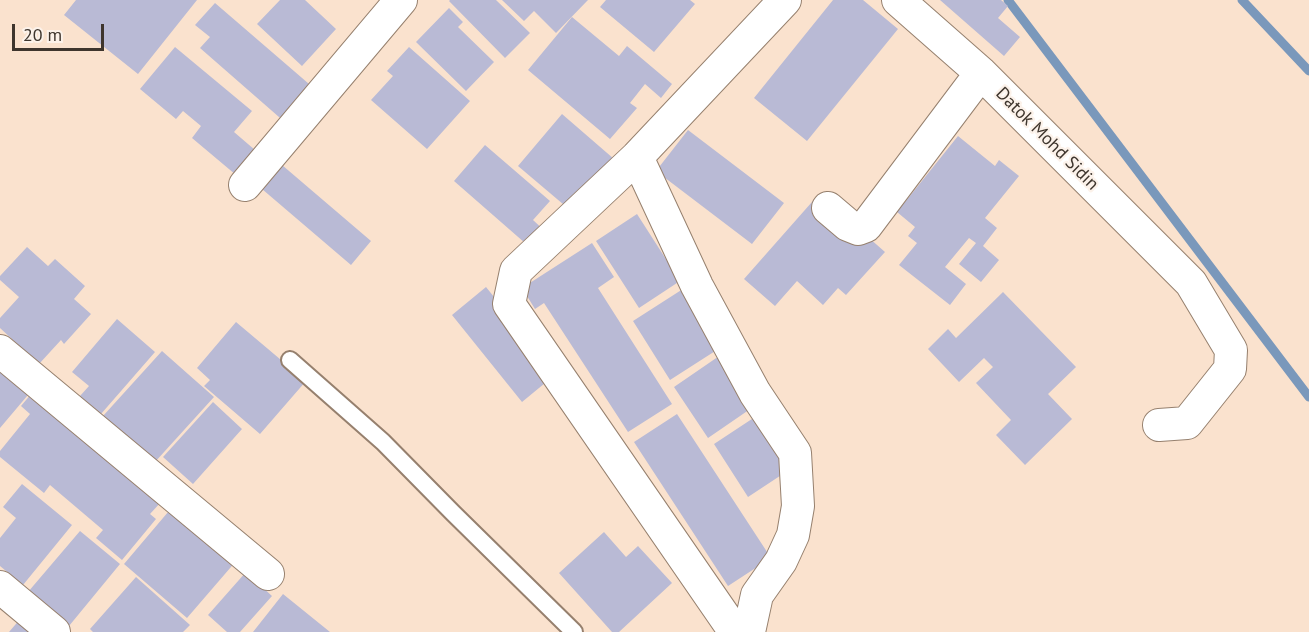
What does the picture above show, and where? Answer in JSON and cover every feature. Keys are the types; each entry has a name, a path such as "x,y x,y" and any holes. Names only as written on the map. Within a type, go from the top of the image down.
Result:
{"street":[{"path":"245,184 401,0"},
{"path":"735,632 509,304 516,271 637,158 785,0"},
{"name":"Datok Mohd Sidin","path":"898,0 981,73 1191,284 1231,350 1230,369 1187,423 1159,424"},
{"path":"828,208 848,225 858,229 866,226 981,73"},
{"path":"637,158 697,286 755,393 795,453 798,506 793,535 781,561 757,595 749,632"},
{"path":"0,351 268,574"},
{"path":"0,587 54,632"}],"lane":[{"path":"290,360 383,442 574,632"}],"building":[{"path":"76,0 197,0 138,74 64,15"},
{"path":"280,0 305,0 336,29 302,66 257,24"},
{"path":"450,0 496,0 530,33 505,58"},
{"path":"502,0 588,0 556,33 534,11 524,21"},
{"path":"606,0 690,0 695,4 654,52 600,7"},
{"path":"833,0 863,0 898,29 807,141 754,98"},
{"path":"940,0 1001,0 1008,6 998,18 1020,37 1004,56"},
{"path":"215,3 316,90 287,124 200,48 210,37 195,25"},
{"path":"449,8 463,22 458,27 494,62 466,91 416,42"},
{"path":"572,17 619,56 627,46 672,84 661,98 645,84 630,103 637,108 610,139 528,70"},
{"path":"175,47 252,111 234,132 262,156 242,180 192,138 201,126 183,111 176,119 140,89"},
{"path":"409,47 470,101 427,149 371,100 393,76 387,71"},
{"path":"562,114 614,159 570,210 518,166"},
{"path":"688,130 784,203 752,244 656,171"},
{"path":"958,136 995,166 999,160 1019,176 985,218 997,228 983,246 999,260 981,282 959,264 976,243 969,238 945,267 966,284 950,305 899,265 917,243 908,236 915,227 897,212"},
{"path":"485,145 550,201 533,220 547,233 533,250 454,181"},
{"path":"282,165 371,241 351,265 262,189"},
{"path":"819,194 885,252 846,295 838,288 823,305 797,281 775,306 744,279"},
{"path":"637,214 680,281 639,308 596,241"},
{"path":"592,243 614,277 598,288 672,404 628,432 544,303 535,309 522,288"},
{"path":"27,247 48,266 55,259 85,286 74,299 91,314 64,344 61,340 39,364 0,328 0,318 19,297 0,280 0,276"},
{"path":"486,287 556,374 522,402 452,315"},
{"path":"686,287 723,346 670,380 633,321"},
{"path":"1003,292 1076,367 1048,394 1072,419 1025,465 996,435 1011,420 976,383 993,367 984,358 959,382 928,349 948,329 956,338"},
{"path":"117,319 155,352 101,414 80,396 89,386 72,372"},
{"path":"236,322 306,381 260,434 204,386 210,380 197,368"},
{"path":"162,351 214,397 155,462 103,416"},
{"path":"725,352 759,403 708,438 674,387"},
{"path":"0,362 33,389 0,428"},
{"path":"37,387 161,502 150,514 156,519 122,560 96,538 103,530 50,485 44,493 0,457 0,451 30,414 21,406"},
{"path":"213,402 242,429 193,484 163,457"},
{"path":"761,413 795,466 748,497 714,444"},
{"path":"677,414 771,558 728,586 634,442"},
{"path":"22,484 72,525 23,585 0,566 0,538 16,518 3,507"},
{"path":"174,505 237,560 187,618 124,564"},
{"path":"80,531 120,564 69,626 28,592"},
{"path":"604,532 626,557 638,546 672,583 619,632 612,632 559,573"},
{"path":"246,572 272,596 240,632 227,632 208,615"},
{"path":"136,577 190,625 183,632 93,632 90,629"},
{"path":"283,594 330,632 253,632"},
{"path":"27,611 52,632 9,632"}],"waterway":[{"path":"1008,0 1309,397"},
{"path":"1242,0 1309,71"}]}
